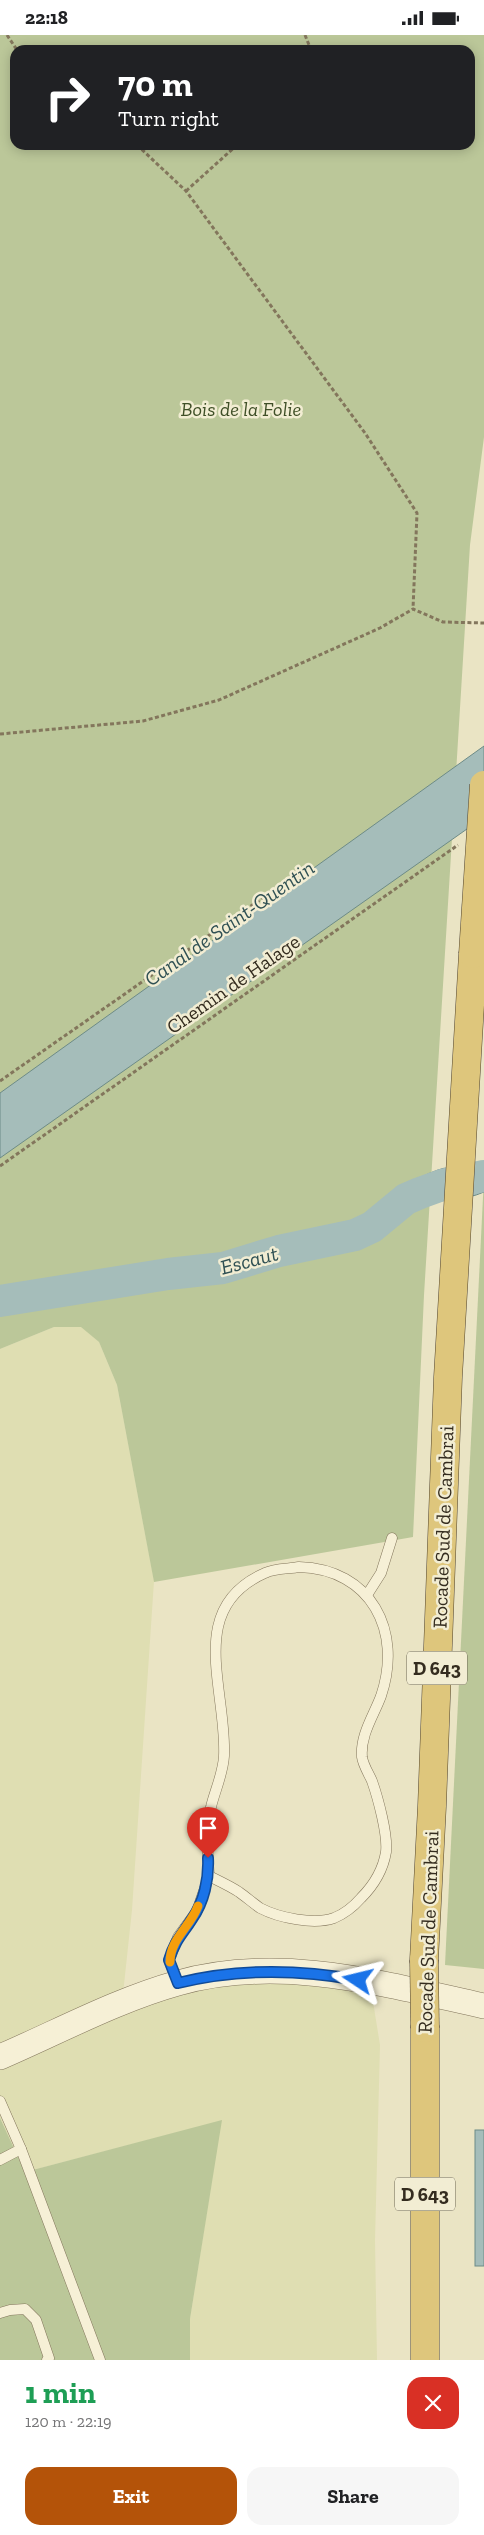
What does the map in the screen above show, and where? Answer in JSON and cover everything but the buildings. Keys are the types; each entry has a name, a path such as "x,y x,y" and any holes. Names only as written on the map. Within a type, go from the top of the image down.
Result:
{"highway":[{"name":"Rocade Sud de Cambrai","path":"425,2360 424,1960 432,1806 448,1377 484,785"}],"street":[{"path":"0,2057 103,2012 178,1983 242,1971 288,1971 346,1978 484,2006"}],"lane":[{"path":"367,1595 381,1573 392,1538"},
{"path":"178,1983 169,1960 178,1937 197,1911 209,1875 207,1841 210,1808 224,1767 225,1738 215,1638 221,1613 238,1589 267,1572 299,1567 320,1568 348,1578 367,1595 382,1622 389,1660 381,1695 364,1737 362,1757 379,1801 386,1851 376,1882 354,1906 334,1918 288,1919 261,1908 238,1891 209,1875"},
{"path":"0,2101 22,2149 100,2360"},
{"path":"0,2159 22,2149"},
{"path":"0,2313 25,2309 36,2320 49,2358 47,2360"}],"path":[{"path":"142,150 186,191 365,433 417,513 413,609"},
{"path":"186,191 231,150"},
{"path":"413,609 443,622 484,623"},
{"path":"0,734 143,721 219,700 380,629 413,609"},
{"name":"Chemin de Halage","path":"0,1166 463,842"},
{"path":"0,1081 281,885"}],"green space":[{"name":"Bois de la Folie","path":"0,35 484,35 484,437 470,545 424,1295 413,1537 154,1582 117,1385 99,1342 81,1327 54,1327 0,1349"},
{"path":"484,1177 484,1969 445,1965"},
{"path":"54,1327 82,1327 99,1342 117,1385 154,1581 132,1910 122,2003 178,1983 370,1983 380,2045 375,2240 377,2360 190,2360 190,2319 221,2121 25,2172 0,2118 0,1349"},
{"path":"0,2118 25,2172 222,2120 190,2319 190,2360 0,2360"}],"water":[{"path":"484,746 484,817 0,1158 0,1093"},
{"path":"484,1166 484,1192 469,1197 422,1204 405,1214 391,1228 378,1206 430,1173 444,1168 478,1168"},
{"path":"475,2130 484,2130 484,2266 475,2266"}],"waterway":[{"name":"Escaut","path":"0,1301 168,1274 223,1268 279,1251 355,1235 372,1227 406,1199 442,1185 484,1176"}],"slow traffic":[{"path":"170,1962 171,1953 178,1937 192,1919 198,1906"}],"route":[{"path":"208,1858 209,1875 197,1911 178,1937 169,1960 178,1983 224,1973 272,1970 358,1980"}],"water label":[{"name":"Canal de Saint-Quentin","path":"229,923"}]}
